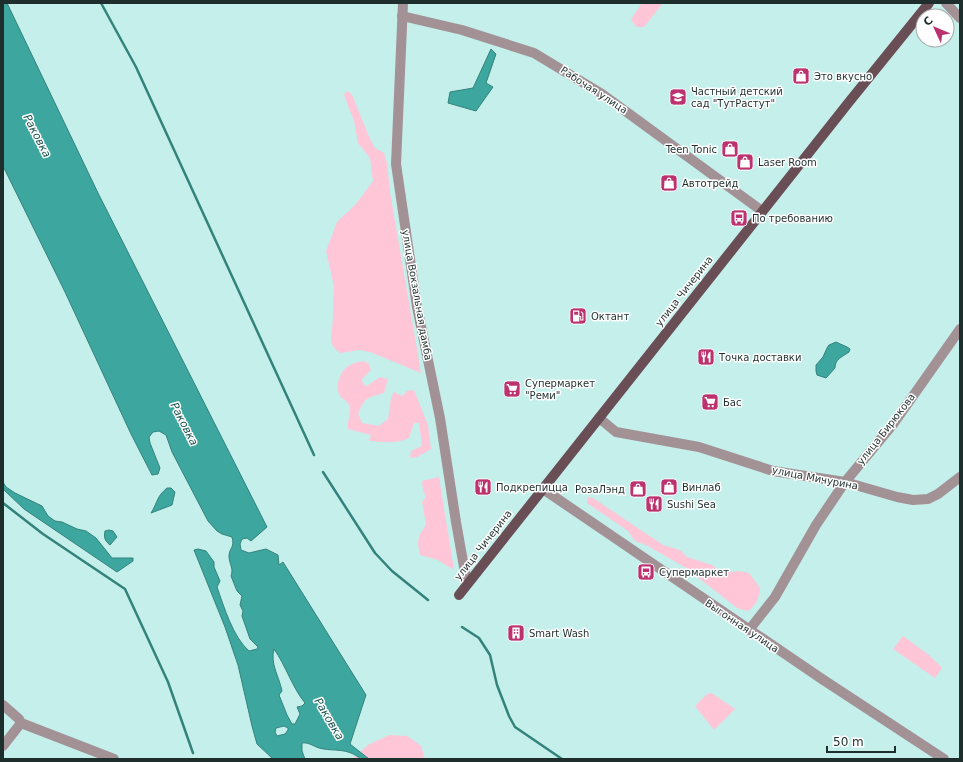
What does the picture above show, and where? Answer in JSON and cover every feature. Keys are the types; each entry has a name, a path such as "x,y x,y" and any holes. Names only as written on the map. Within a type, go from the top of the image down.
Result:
{"main road":[{"name":"улица Чичерина","path":"459,595 848,102 929,3"}],"street":[{"name":"улица Вокзальная дамба","path":"403,3 396,164 417,307 440,418 467,584"},
{"path":"946,3 960,18"},
{"name":"Рабочая улица","path":"402,16 472,32 534,52 602,94 762,211"},
{"name":"улица Бирюкова","path":"749,630 775,597 816,525 845,482 894,423 960,329"},
{"name":"улица Мичурина","path":"599,418 616,432 700,447 773,471 845,482 913,500 928,499 938,494 960,477"},
{"name":"Выгонная улица","path":"543,488 749,630 944,759"},
{"path":"3,705 19,719 21,723 114,759"},
{"path":"3,746 21,723"}],"shaded area":[{"path":"642,3 663,3 644,27 636,27 631,19"},
{"path":"348,91 352,95 370,139 375,148 384,153 387,163 390,192 421,373 370,352 359,350 340,353 333,347 331,340 334,286 326,251 337,222 356,204 373,181 370,158 358,143 354,121 344,95"},
{"path":"364,361 369,364 371,370 362,379 363,384 367,386 380,377 388,379 384,393 370,397 363,404 358,414 362,423 379,426 388,419 391,398 394,392 402,396 407,391 414,390 428,425 431,449 417,457 410,458 411,451 422,446 419,423 414,423 409,438 394,442 369,441 371,435 348,429 350,407 348,403 340,396 338,384 340,376 347,367"},
{"path":"439,477 454,570 438,560 420,555 419,550 419,536 426,525 422,502 426,497 423,490 422,481"},
{"path":"588,497 593,498 663,545 680,550 687,557 712,565 717,569 749,573 760,588 758,598 755,603 748,611 737,608 686,568 648,546 635,541 628,531 587,503"},
{"path":"903,636 930,656 942,668 935,678 893,649"},
{"path":"710,693 735,709 714,730 695,706 707,694"},
{"path":"389,735 407,736 421,746 425,759 352,759 368,745"}],"water":[{"name":"Раковка","path":"3,3 7,3 98,193 267,527 251,541 247,538 242,539 240,544 241,550 249,553 266,549 278,555 279,565 283,562 366,695 350,744 369,759 361,759 356,755 345,751 319,748 302,743 302,751 305,759 273,759 257,744 238,665 225,627 194,550 198,549 206,551 214,562 214,567 220,581 217,587 234,630 243,645 249,651 257,649 258,647 250,639 242,616 243,611 240,605 242,596 237,591 231,576 232,571 229,556 233,543 232,537 217,531 208,521 172,452 166,435 159,431 153,432 149,437 160,468 158,474 152,475 3,166","holes":["274,649 300,697 305,703 302,706 297,707 300,714 295,724 292,724 287,715 279,695 282,691 273,660","284,726 288,728 288,730 285,734 277,736 275,732 276,728"]},
{"path":"491,49 496,54 486,83 493,87 476,111 448,103 450,92 473,88"},
{"path":"836,342 850,349 849,352 836,362 835,368 826,378 817,375 816,365 823,357 829,345"},
{"path":"3,482 6,487 15,493 42,506 48,516 55,521 86,531 96,538 112,558 133,558 133,561 117,572 24,509 3,489"},
{"path":"167,488 171,488 175,492 172,505 151,513 159,497"},
{"path":"105,531 113,531 117,537 110,545 105,537"}],"waterway":[{"path":"101,3 136,67 314,455"},
{"path":"323,472 375,553 392,571 428,600"},
{"path":"3,503 43,534 125,589 168,682 193,753"},
{"path":"462,627 479,638 490,655 497,685 515,727 562,759"}],"place":[{"name":"Это вкусно","path":"801,76"},
{"name":"Частный детский сад \"ТутРастут\"","path":"678,97"},
{"name":"Teen Tonic","path":"730,149"},
{"name":"Laser Room","path":"745,162"},
{"name":"Автотрейд","path":"669,183"},
{"name":"По требованию","path":"739,218"},
{"name":"Октант","path":"578,316"},
{"name":"Точка доставки","path":"706,357"},
{"name":"Супермаркет \"Реми\"","path":"512,389"},
{"name":"Бас","path":"710,402"},
{"name":"Подкрепицца","path":"483,487"},
{"name":"Винлаб","path":"669,487"},
{"name":"РозаЛэнд","path":"638,489"},
{"name":"Sushi Sea","path":"654,504"},
{"name":"Супермаркет","path":"646,572"},
{"name":"Smart Wash","path":"516,633"}]}
